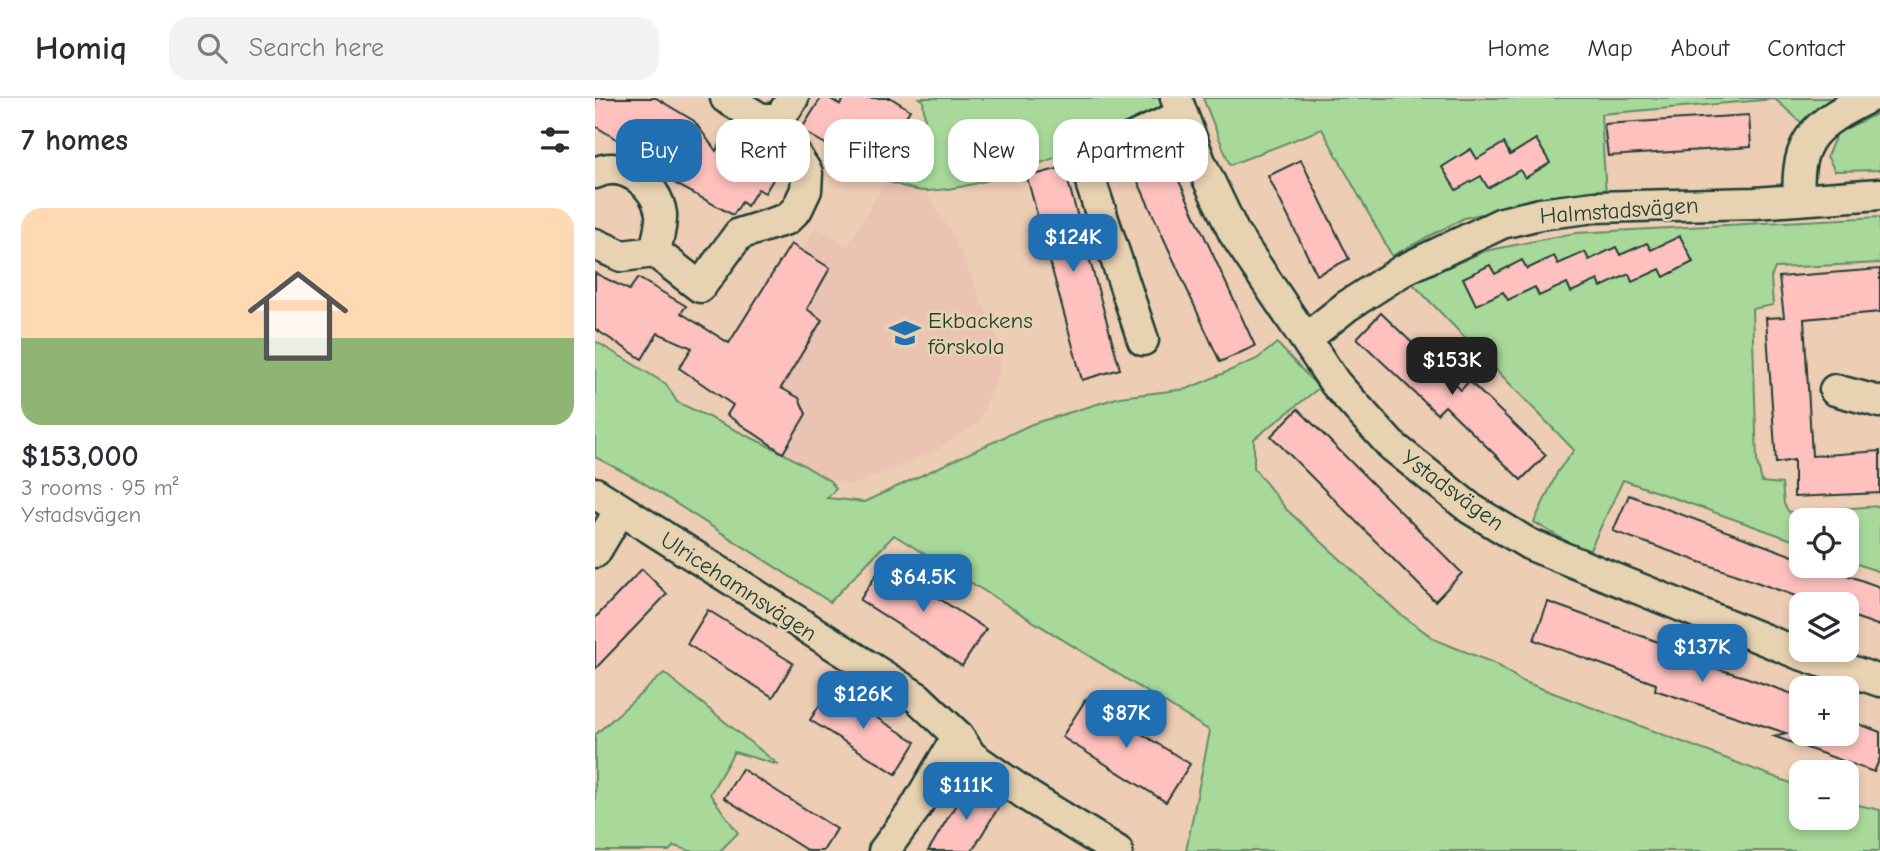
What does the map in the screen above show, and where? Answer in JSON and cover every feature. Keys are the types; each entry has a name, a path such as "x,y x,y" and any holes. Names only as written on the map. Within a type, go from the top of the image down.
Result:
{"street":[{"path":"595,244 622,256 655,252 700,287 739,234 787,219 797,209 806,190 807,173 783,136 786,109 761,119 726,98"},
{"path":"1799,199 1798,178 1804,149 1817,126 1867,98"},
{"name":"Ystadsvägen","path":"1143,340 1092,186 1091,173 1100,153 1179,106 1234,233 1335,383 1391,445 1471,509 1529,544 1800,654 1880,681"},
{"path":"595,173 618,168 638,177 654,194 661,215 655,252"},
{"name":"Halmstadsvägen","path":"1307,338 1347,306 1405,269 1501,223 1540,214 1595,207 1880,194"},
{"path":"1835,390 1880,402"},
{"name":"Ulricehamnsvägen","path":"595,493 918,698 958,736 971,756 1117,851"},
{"path":"595,552 620,510"},
{"path":"884,851 914,810 958,736"}],"shaded area":[{"name":"Ekbackens förskola","path":"885,182 926,192 954,237 1001,346 1001,370 978,424 937,450 853,485 830,481 783,453 806,414 799,398 779,388 822,320 807,309 802,251 816,227 848,245"}],"green space":[{"path":"919,98 1164,98 1167,106 1141,119 1053,119 1053,158 1039,164 1039,119 948,119 948,182 983,182 957,188 923,191 890,182 934,182 934,119 925,119 923,101"},
{"path":"1203,98 1839,98 1804,125 1775,99 1601,114 1606,196 1542,200 1464,218 1392,256 1322,129 1230,165"},
{"path":"1880,112 1880,170 1835,171 1827,156 1837,133"},
{"path":"1880,217 1880,263 1775,268 1771,278 1773,305 1752,309 1757,461 1762,482 1782,484 1784,504 1789,512 1789,539 1623,480 1588,554 1534,522 1558,471 1574,450 1412,283 1485,251 1575,233"},
{"path":"595,341 666,384 677,402 783,453 830,481 836,489 827,498 864,502 1032,424 1120,397 1187,389 1257,359 1277,343 1319,388 1254,439 1254,468 1287,510 1400,614 1436,640 1496,664 1522,681 1789,782 1789,830 1859,830 1859,805 1880,810 1880,851 1186,851 1210,731 894,535 830,602 639,480 595,457"},
{"path":"1880,506 1880,572 1859,565 1859,508 1850,508"},
{"path":"664,673 779,765 734,752 710,794 738,833 720,851 690,851 674,846 669,851 595,851 595,735"}],"building":[{"path":"595,98 656,98 691,119 616,119 616,139 595,126"},
{"path":"821,98 829,98 840,105 845,98 891,98 910,110 904,119 824,119 824,143 810,135 810,119 808,119"},
{"path":"1749,115 1751,147 1608,156 1604,124"},
{"path":"702,132 716,151 716,182 772,182 765,193 758,189 747,206 742,202 733,215 674,183 702,182"},
{"path":"1536,139 1550,163 1525,178 1520,170 1488,188 1481,176 1456,190 1442,167 1471,149 1477,159 1504,143 1510,155"},
{"path":"1301,160 1349,259 1317,275 1268,176"},
{"path":"1053,170 1053,182 1068,182 1120,369 1082,380 1028,182 1039,182 1039,174"},
{"path":"1138,182 1180,182 1255,346 1220,362"},
{"path":"1680,236 1693,262 1664,277 1660,269 1632,282 1629,274 1601,287 1598,280 1571,292 1567,283 1539,296 1535,287 1508,300 1503,292 1476,305 1463,278 1490,265 1495,274 1522,260 1527,269 1554,256 1558,264 1585,252 1589,260 1616,247 1620,255 1647,243 1651,250"},
{"path":"791,244 830,268 807,309 822,320 781,388 799,398 806,414 783,453 727,415 733,405 679,368 692,348 658,333 642,359 595,329 595,273 629,290 638,278 686,306 681,313 729,343"},
{"path":"1880,269 1880,312 1804,319 1812,456 1880,451 1880,493 1794,497 1794,460 1776,463 1766,318 1784,317 1779,277"},
{"path":"1381,313 1461,390 1469,381 1546,455 1521,480 1445,406 1437,414 1357,338"},
{"path":"1298,409 1462,573 1435,601 1271,436"},
{"path":"1629,495 1789,555 1789,578 1855,578 1880,587 1880,626 1859,619 1859,592 1789,594 1613,531"},
{"path":"884,563 986,629 962,666 860,600"},
{"path":"642,569 667,594 595,669 595,618"},
{"path":"1548,602 1661,643 1678,651 1677,657 1789,693 1789,742 1773,736 1786,733 1655,690 1656,684 1534,640"},
{"path":"708,610 793,663 773,697 687,644"},
{"path":"830,689 916,742 896,774 810,720"},
{"path":"1086,699 1190,764 1166,802 1062,737"},
{"path":"1859,724 1880,732 1880,758 1874,772 1859,767 1859,760 1840,760 1801,746 1859,746"},
{"path":"742,769 837,829 823,851 808,851 724,798"},
{"path":"969,783 1001,803 972,851 928,851"}],"place":[{"name":"Ekbackens förskola","path":"905,333"}]}
